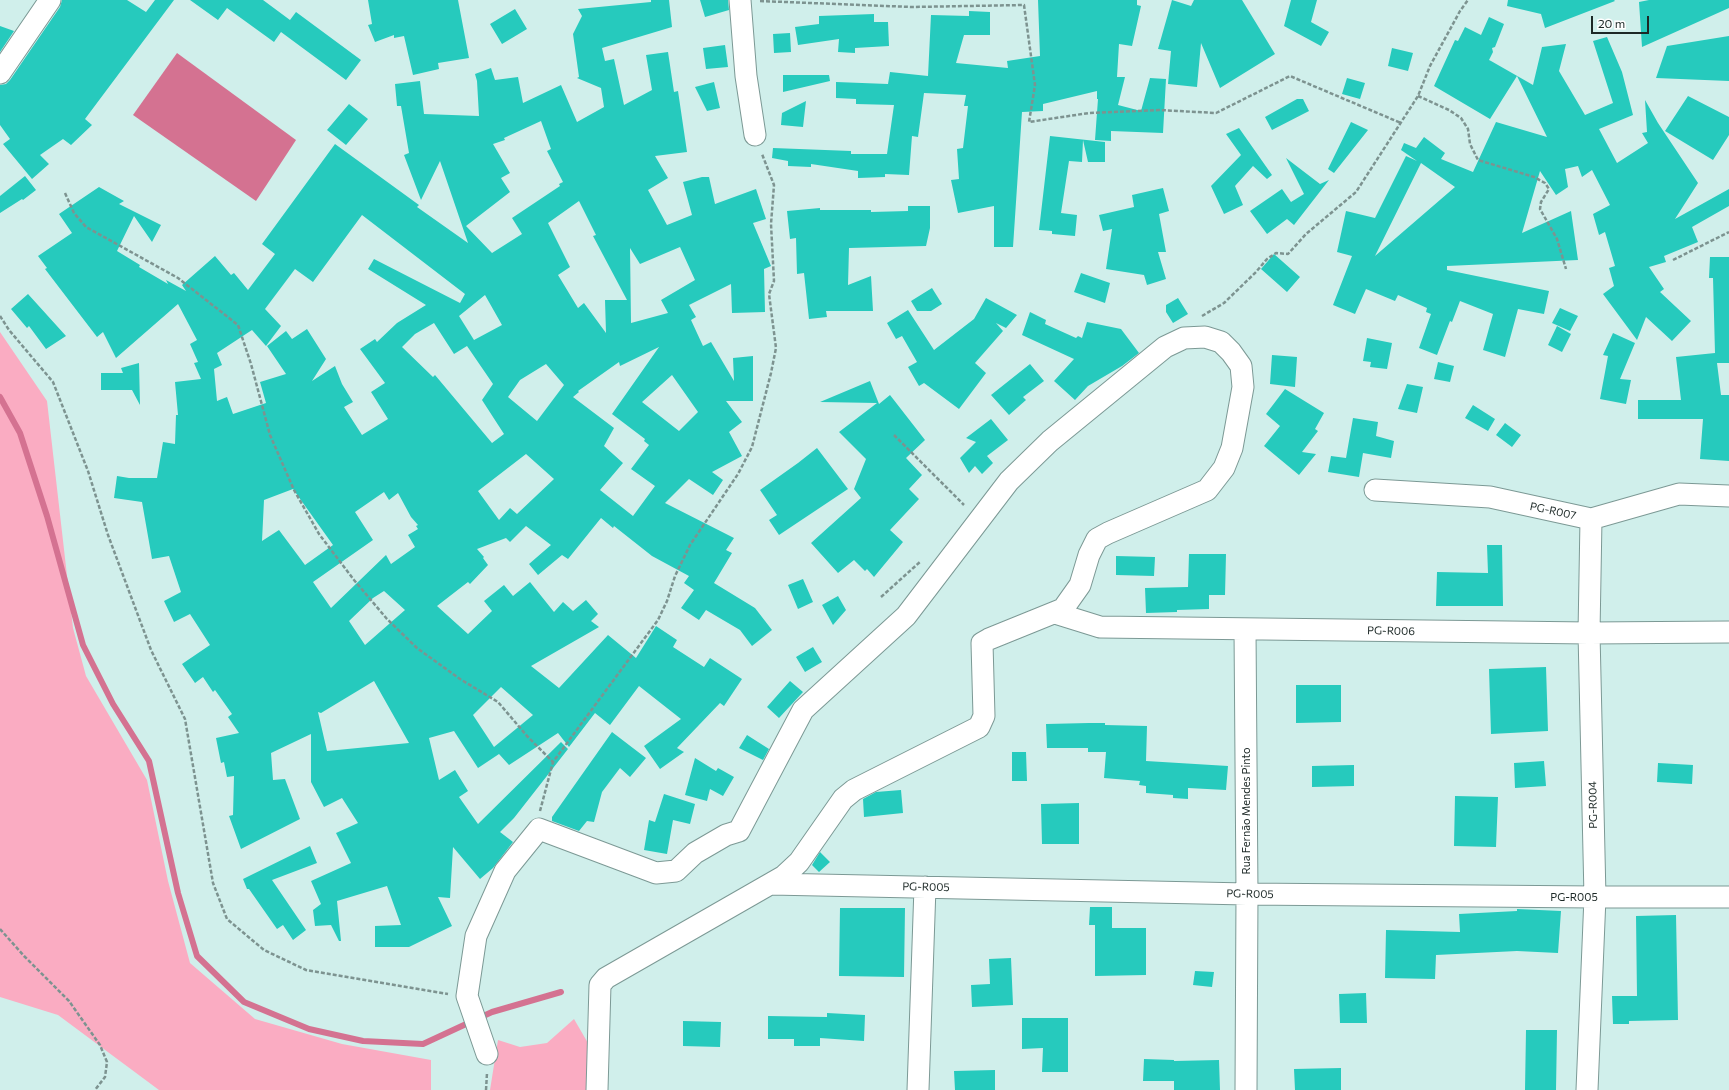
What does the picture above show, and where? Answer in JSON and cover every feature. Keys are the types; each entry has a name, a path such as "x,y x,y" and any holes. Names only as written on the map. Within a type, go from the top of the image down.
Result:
{"street":[{"path":"0,73 50,0"},
{"path":"740,0 746,76 754,135"},
{"path":"488,1054 467,996 476,936 506,871 539,829 656,873 676,871 695,853 726,835 739,831 803,710 906,616 1009,481 1050,440 1165,347 1184,338 1204,337 1221,342 1231,352 1241,366 1243,387 1232,448 1224,468 1207,490 1097,539 1089,555 1080,585 1063,609 982,643 984,716 979,727 854,790 843,799 795,866 784,876 606,978 600,985 597,1090"},
{"name":"PG-R007","path":"1375,490 1490,497 1590,519 1679,494 1729,496"},
{"name":"PG-R004","path":"1587,1090 1595,897 1589,633 1590,519"},
{"name":"PG-R006","path":"1055,613 1100,627 1589,633 1729,632"},
{"name":"Rua Fernão Mendes Pinto","path":"1245,629 1247,894 1246,1090"},
{"name":"PG-R005","path":"771,884 1247,894 1729,897"},
{"path":"918,1090 925,887"}],"path":[{"path":"740,0 912,7 1024,5 1035,85 1029,122 1089,114 1159,110 1216,113 1290,76 1400,122"},
{"path":"1197,318 1224,303 1256,272 1267,259 1276,253 1288,254 1306,234 1356,192 1418,96 1430,66 1460,11 1468,0"},
{"path":"1418,96 1449,110 1461,118 1468,129 1470,144 1478,160 1527,175 1545,183 1549,189 1541,202 1540,209 1557,239 1566,269"},
{"path":"539,829 539,813 553,762 658,620 667,602 675,576 690,545 738,474 752,447 776,348 769,294 774,281 771,224 774,185 754,135"},
{"path":"65,193 74,212 86,227 178,278 238,325 251,364 270,435 294,490 319,534 354,580 397,628 418,648 460,679 498,702 527,736 553,762"},
{"path":"1673,260 1729,232"},
{"path":"0,316 9,330 53,382 88,471 108,535 151,650 185,719 213,883 227,919 264,950 306,970 467,996"},
{"path":"894,435 964,505"},
{"path":"961,510 970,500"},
{"path":"881,598 911,571 926,555"},
{"path":"0,929 24,956 69,1001 100,1045 107,1062 105,1077 95,1090"}],"shaded area":[{"path":"177,53 296,140 256,201 133,115"},
{"path":"0,332 47,401 73,628 86,676 147,780 168,881 190,963 255,1019 342,1044 431,1060 431,1090 159,1090 58,1015 0,997"},
{"path":"574,1019 599,1062 597,1090 490,1090 498,1040 520,1047 547,1043"}],"building":[{"path":"62,0 127,0 146,12 155,0 174,0 85,119 92,125 71,145 63,139 40,155 49,164 32,179 3,144 10,139 0,125 0,85 6,84 10,80 60,7"},
{"path":"190,0 263,0 290,20 296,12 361,60 346,80 281,32 274,42 227,8 218,20"},
{"path":"368,0 458,0 469,58 438,63 439,69 413,75 404,36 394,38 394,35 375,42 368,25 372,24"},
{"path":"651,0 669,0 672,27 602,48 605,61 614,59 624,105 652,90 646,55 668,52 674,92 678,91 687,152 655,156 668,178 648,190 667,225 692,215 683,182 702,177 709,177 715,204 756,189 766,219 753,223 771,266 764,269 765,312 732,313 731,284 689,305 696,317 691,320 703,346 711,342 734,381 733,358 753,356 753,401 726,401 742,422 729,432 742,456 712,472 723,480 713,495 689,479 665,503 734,538 726,550 732,553 714,583 755,608 772,630 752,646 740,630 706,610 699,620 681,608 694,590 684,583 689,576 652,556 614,526 613,528 601,518 568,559 562,555 538,575 529,564 551,545 526,526 510,542 506,538 477,549 484,557 483,558 488,565 470,584 468,582 437,606 468,634 492,611 484,601 504,585 513,596 530,582 554,612 563,602 573,611 586,600 598,614 591,621 599,627 531,666 559,688 608,635 636,658 656,626 677,640 673,647 704,667 710,658 742,679 724,706 720,703 677,748 684,752 660,769 644,746 681,719 639,686 610,725 595,713 569,747 558,733 509,765 499,754 478,768 454,731 429,738 439,780 455,770 468,791 459,797 478,824 561,742 568,749 514,818 500,832 513,842 493,868 480,879 453,847 450,898 438,897 452,926 409,947 375,947 375,926 401,925 387,886 337,901 341,941 339,941 331,925 315,926 313,910 321,904 311,881 351,863 336,833 358,823 342,798 324,807 311,782 311,734 271,753 273,780 285,779 300,819 241,849 229,816 233,815 234,776 227,777 224,762 221,763 216,738 239,733 228,717 232,714 215,690 213,692 203,677 195,683 182,664 210,645 190,614 174,622 164,601 181,592 169,556 152,559 142,502 114,498 117,476 129,478 157,478 163,442 175,444 176,415 178,415 175,382 201,379 194,363 198,362 190,344 197,340 178,304 116,358 103,332 97,337 45,269 47,268 38,256 72,233 59,214 99,187 124,201 119,204 161,225 152,242 134,216 117,251 140,265 139,267 168,284 166,280 186,291 182,285 215,256 231,275 234,273 248,290 275,254 262,244 335,144 419,205 417,207 468,243 440,161 421,200 404,155 409,153 401,106 397,106 395,84 420,81 424,114 479,116 477,81 475,74 491,68 495,80 518,77 523,103 561,85 577,122 604,107 601,88 577,78 579,77 573,34 582,16 578,9 651,2","holes":["541,121 551,149 547,151 563,182 559,184 560,186 512,218 522,234 492,253 466,226 510,192 501,178 510,173 493,144 505,140 504,138","579,201 596,235 593,236 627,300 605,300 606,333 584,303 578,308 558,275 570,267 548,223","362,215 465,294 460,303 374,259 368,269 426,305 397,323 377,342 375,339 360,349 385,383 371,392 388,419 362,435 344,407 353,402 342,384 335,366 312,381 326,359 307,329 292,339 286,331 267,346 286,374 260,382 266,403 233,414 227,397 217,401 214,369 222,365 217,353 252,330 266,346 281,326 265,309 295,269 313,282","680,247 695,280 661,300 668,313 631,323 630,248 640,264","485,295 502,325 474,340 459,316","434,323 454,354 467,346 493,384 482,400 504,434 492,443 435,375 433,377 402,347 415,334","659,347 612,414 645,439 644,441 649,445 631,469 655,486 633,516 600,490 623,463 604,446 614,428 573,397 579,392 578,391 619,362 620,366","546,364 564,385 537,421 508,397 520,380","672,375 698,412 679,431 642,402","526,454 554,479 517,514 510,508 499,520 478,491","293,489 333,545 305,565 279,530 262,541 264,500","384,492 389,500 398,493 411,517 418,525 416,526 418,529 408,535 415,547 391,564 386,555 331,608 313,582 373,540 355,512","384,591 405,610 365,645 349,621 373,598","374,681 409,743 327,751 318,712 321,713","501,687 533,715 494,747 473,715"]},
{"path":"700,0 728,0 729,10 705,17"},
{"path":"1038,0 1137,0 1137,5 1141,6 1132,46 1119,44 1117,77 1125,77 1118,105 1141,111 1150,78 1166,79 1163,133 1111,131 1111,141 1095,140 1098,99 1097,91 1043,104 1043,111 1022,112 1013,247 994,247 994,206 958,213 951,180 959,179 957,149 963,148 968,106 964,106 966,95 924,93 918,137 912,136 909,175 885,174 885,177 858,178 858,171 811,164 811,167 788,166 788,161 772,158 773,148 851,151 851,154 887,154 894,105 856,104 856,99 836,98 836,82 888,84 890,72 928,76 931,15 969,16 969,11 990,12 990,35 964,35 956,63 1008,68 1007,61 1040,56"},
{"path":"1172,0 1191,6 1194,0 1242,0 1275,54 1220,88 1201,43 1197,87 1168,84 1171,51 1158,49"},
{"path":"1291,0 1317,0 1311,22 1329,32 1321,46 1284,26"},
{"path":"1508,0 1615,1 1545,28 1541,14 1507,6"},
{"path":"1649,0 1729,0 1729,8 1642,47 1639,2"},
{"path":"515,9 527,29 502,44 490,24"},
{"path":"874,14 874,22 888,22 889,46 855,48 855,53 838,52 839,39 798,45 795,27 819,24 819,16"},
{"path":"1489,17 1504,24 1495,47 1492,48 1493,52 1489,60 1533,85 1542,47 1566,44 1559,71 1585,115 1613,103 1593,41 1607,37 1622,72 1633,115 1599,129 1617,163 1648,143 1642,133 1647,132 1645,100 1658,123 1698,183 1675,219 1729,189 1729,206 1692,227 1698,242 1664,256 1666,262 1649,267 1664,289 1660,292 1691,321 1672,341 1646,317 1637,340 1603,294 1614,286 1609,268 1615,266 1605,232 1599,235 1593,214 1610,205 1592,170 1582,177 1578,166 1565,169 1568,187 1556,195 1540,171 1522,233 1571,211 1578,260 1447,266 1447,270 1549,291 1544,314 1518,309 1505,357 1483,350 1493,314 1460,301 1452,322 1450,321 1437,355 1419,348 1431,314 1426,312 1427,308 1398,295 1395,301 1366,289 1355,314 1333,305 1352,256 1337,252 1346,211 1375,218 1406,156 1417,161 1401,150 1404,143 1416,148 1424,137 1445,153 1441,159 1473,172 1496,122 1547,137 1517,76 1490,119 1434,86 1455,40 1458,41 1465,27 1481,35","holes":["1421,163 1455,187 1375,256"]},
{"path":"0,26 14,31 0,52"},
{"path":"790,33 791,52 774,53 773,34"},
{"path":"1729,36 1729,81 1656,78 1667,46"},
{"path":"725,45 728,67 706,69 703,48"},
{"path":"1392,48 1413,53 1408,71 1388,66"},
{"path":"783,75 829,75 830,81 783,92"},
{"path":"1347,78 1365,83 1360,99 1342,94"},
{"path":"714,82 720,108 707,111 695,87"},
{"path":"1688,96 1729,117 1729,135 1713,160 1665,131"},
{"path":"1297,99 1303,99 1309,111 1272,130 1265,117"},
{"path":"806,101 803,127 781,125 782,113"},
{"path":"349,104 368,119 346,145 327,130"},
{"path":"1351,122 1368,130 1334,173 1328,169"},
{"path":"1239,128 1272,175 1267,179 1253,166 1235,186 1243,205 1224,214 1211,186 1241,155 1226,134"},
{"path":"1050,136 1105,142 1105,162 1088,162 1083,140 1082,162 1069,161 1061,213 1077,215 1075,236 1052,234 1052,231 1039,230"},
{"path":"1286,158 1320,184 1329,180 1294,225 1287,219 1267,234 1250,211 1282,189 1291,202 1304,194"},
{"path":"25,176 36,190 23,200 22,199 0,213 0,196"},
{"path":"1163,188 1169,211 1159,214 1166,252 1158,252 1166,279 1147,285 1144,275 1106,269 1112,229 1103,231 1099,215 1134,207 1132,195"},
{"path":"908,206 930,206 930,228 926,246 849,248 848,285 871,276 873,311 826,311 827,317 809,319 804,273 797,274 796,238 790,239 787,211 820,208 820,210 871,210 871,212 908,211"},
{"path":"1274,254 1300,277 1287,292 1261,269"},
{"path":"1710,257 1729,257 1729,363 1717,363 1721,395 1729,395 1729,461 1700,459 1703,419 1638,419 1638,400 1681,400 1676,357 1715,353 1713,278 1709,278"},
{"path":"1081,273 1110,283 1105,303 1074,292"},
{"path":"932,288 942,304 931,311 917,311 911,301"},
{"path":"28,294 66,336 46,349 29,326 27,328 11,309"},
{"path":"986,298 1017,315 1006,328 996,323 1003,331 975,363 986,373 959,409 924,383 919,386 908,367 917,362 902,336 896,339 887,323 908,310 934,350 974,319"},
{"path":"1178,298 1188,314 1173,323 1166,312 1166,305"},
{"path":"1560,308 1578,316 1570,331 1552,323"},
{"path":"1030,312 1046,320 1045,324 1076,338 1078,336 1082,338 1087,322 1121,329 1139,353 1122,366 1088,386 1075,400 1054,381 1074,359 1022,335"},
{"path":"1557,326 1571,334 1562,352 1548,345"},
{"path":"1613,333 1635,343 1620,379 1631,380 1626,404 1600,399 1608,356 1603,355"},
{"path":"1367,338 1392,343 1387,369 1370,367 1371,362 1363,361"},
{"path":"1272,355 1297,357 1295,387 1270,384"},
{"path":"1438,362 1454,366 1450,382 1434,379"},
{"path":"139,363 140,405 132,390 101,390 101,373 123,373 121,368"},
{"path":"1030,364 1044,381 1023,397 1026,400 1009,415 991,395"},
{"path":"870,381 879,404 890,395 925,440 906,458 922,475 909,489 919,499 890,530 903,542 874,577 867,569 865,571 854,560 838,573 811,543 861,498 854,489 866,459 839,432 877,403 820,402"},
{"path":"1407,384 1423,387 1417,413 1398,409"},
{"path":"1285,389 1324,413 1315,429 1318,431 1302,452 1316,454 1299,475 1264,446 1280,426 1266,414"},
{"path":"1473,405 1495,419 1488,431 1465,418"},
{"path":"1353,418 1378,422 1376,436 1394,441 1391,458 1363,453 1359,477 1328,472 1331,456 1346,458"},
{"path":"991,419 1008,440 987,456 993,463 982,474 975,466 969,473 960,458 976,442 966,438"},
{"path":"1505,423 1521,435 1512,447 1496,435"},
{"path":"817,448 848,489 779,535 769,520 777,515 760,490"},
{"path":"1487,545 1502,545 1503,606 1436,606 1437,572 1488,573"},
{"path":"1189,554 1226,554 1225,595 1209,595 1209,609 1146,613 1145,588 1188,587"},
{"path":"1116,556 1155,557 1154,576 1116,575"},
{"path":"803,579 813,602 798,609 788,585"},
{"path":"838,596 846,610 833,625 822,605"},
{"path":"813,647 822,662 805,672 796,657"},
{"path":"1546,667 1548,731 1491,734 1489,669"},
{"path":"790,681 803,692 779,718 767,707"},
{"path":"1296,685 1341,685 1341,722 1296,723"},
{"path":"1105,723 1105,725 1147,726 1146,761 1228,766 1226,790 1188,788 1188,799 1173,798 1173,795 1146,793 1146,786 1139,785 1140,781 1104,778 1106,752 1088,752 1088,748 1047,748 1046,724"},
{"path":"612,732 646,758 630,777 620,768 602,792 594,822 587,821 579,831 552,821 552,817"},
{"path":"747,735 769,749 763,760 739,748"},
{"path":"1012,752 1026,752 1027,781 1012,781"},
{"path":"695,758 716,771 718,768 734,777 723,796 710,789 707,801 685,795"},
{"path":"1544,761 1546,786 1515,788 1514,763"},
{"path":"1658,763 1693,765 1692,784 1657,782"},
{"path":"1354,765 1354,786 1312,787 1312,766"},
{"path":"901,790 903,813 864,817 863,799 876,792"},
{"path":"664,794 695,804 690,824 673,820 667,854 644,850 649,820 655,822"},
{"path":"1455,796 1498,797 1496,847 1454,846"},
{"path":"1079,803 1079,844 1042,844 1041,804"},
{"path":"310,846 317,863 272,880 306,930 293,940 283,925 277,929 249,889 247,889 243,879"},
{"path":"820,852 830,862 819,872 812,865"},
{"path":"1090,907 1112,907 1112,928 1146,928 1146,975 1095,976 1095,925 1089,925"},
{"path":"840,908 905,908 904,977 839,976"},
{"path":"1517,909 1561,911 1558,953 1517,951 1436,955 1435,979 1385,978 1386,930 1460,932 1459,914 1517,911"},
{"path":"1676,915 1678,1020 1629,1021 1629,1024 1613,1024 1612,996 1637,996 1636,916"},
{"path":"1011,958 1013,1005 972,1007 971,985 990,984 989,959"},
{"path":"1195,971 1214,972 1212,987 1193,985"},
{"path":"1366,993 1367,1023 1340,1023 1339,994"},
{"path":"827,1013 865,1015 864,1041 820,1038 820,1046 794,1046 794,1039 768,1039 768,1016 827,1017"},
{"path":"1022,1018 1068,1018 1068,1072 1042,1072 1043,1048 1022,1049"},
{"path":"683,1021 721,1022 720,1047 683,1046"},
{"path":"1526,1030 1557,1030 1556,1090 1525,1090"},
{"path":"1144,1059 1174,1061 1219,1060 1220,1090 1174,1090 1174,1081 1143,1081"},
{"path":"1341,1068 1341,1090 1295,1090 1294,1069"},
{"path":"995,1070 995,1090 955,1090 954,1071"}],"waterway":[{"path":"0,397 20,433 47,516 83,645 113,704 149,761 178,893 197,956 244,1002 309,1029 363,1041 423,1044 492,1012 561,992"}]}
